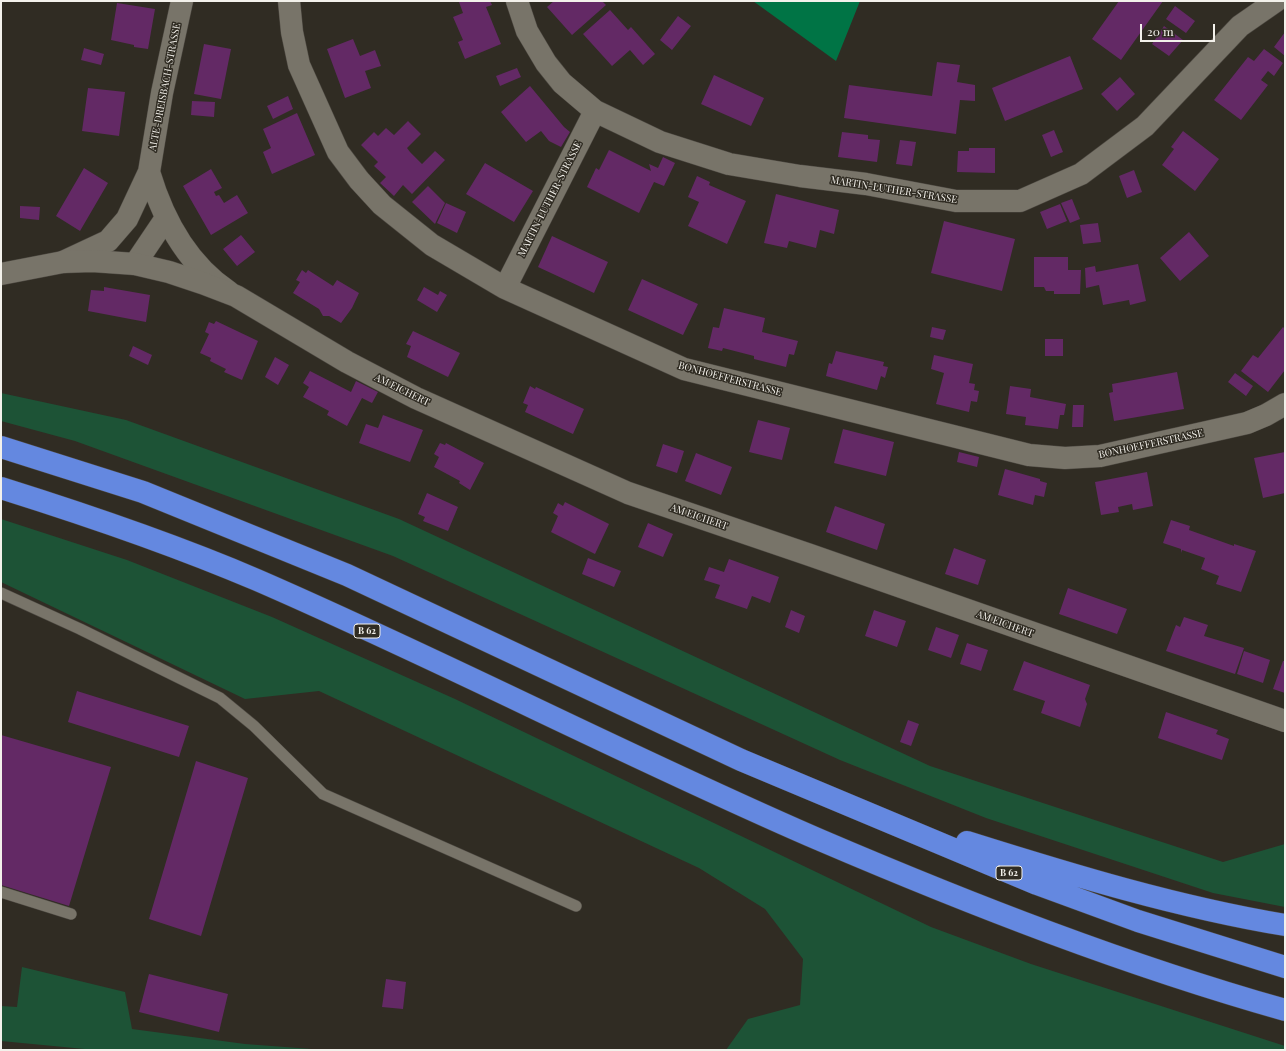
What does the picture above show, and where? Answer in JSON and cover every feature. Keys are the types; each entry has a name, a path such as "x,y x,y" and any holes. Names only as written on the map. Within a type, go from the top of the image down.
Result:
{"highway":[{"name":"B 62","path":"1,447 143,492 340,572 741,760 828,798 1037,884 1138,921 1285,967"},
{"name":"B 62","path":"1,488 127,528 256,579 818,839 1014,920 1218,991 1285,1010"},
{"name":"B 62","path":"828,798 1043,866 1152,896 1243,918 1285,925"}],"street":[{"name":"ALTE-DREISBACH-STRASSE","path":"63,262 108,241 127,219 149,172 162,93 182,1"},
{"name":"BONHOEFFERSTRASSE","path":"289,1 292,32 299,65 338,152 358,180 382,205 432,244 505,288 684,369 1029,455 1065,458 1100,456 1247,423 1266,415 1285,404"},
{"name":"MARTIN-LUTHER-STRASSE","path":"517,1 527,31 546,63 562,83 595,111 660,142 729,164 800,176 866,184 956,201 1020,201 1081,174 1144,126 1240,26 1276,1"},
{"name":"MARTIN-LUTHER-STRASSE","path":"505,288 595,111"},
{"name":"ALTE-DREISBACH-STRASSE","path":"149,172 156,196 176,236 202,270 218,284 236,296"},
{"path":"135,264 166,218"},
{"path":"127,219 135,264"},
{"name":"ALTE-DREISBACH-STRASSE","path":"1,274 63,262 92,261 135,264"},
{"name":"AM EICHERT","path":"135,264 169,272 236,296 347,362 416,398 628,493 810,554 1285,721"}],"lane":[{"path":"1,593 80,629 220,698 254,726 323,794 576,906"},
{"path":"1,892 71,914"}],"green space":[{"path":"753,1 860,1 836,61"},
{"path":"1,393 126,420 399,519 930,766 1223,862 1285,844 1285,907 1213,893 986,818 840,760 393,556 75,441 1,421"},
{"path":"1,519 127,560 272,617 455,699 931,927 1031,964 1285,1046 1285,1050 726,1050 748,1019 800,1005 803,959 765,909 699,868 319,691 245,699 1,582"},
{"path":"22,967 125,992 132,1029 245,1044 325,1050 95,1050 1,1041 1,1006 17,1007"}],"building":[{"path":"490,1 492,5 486,7 501,44 465,59 458,42 463,40 453,17 463,13 459,2"},
{"path":"554,1 602,1 606,5 572,35 547,7"},
{"path":"1119,1 1163,1 1121,60 1092,39"},
{"path":"117,3 155,9 148,49 134,47 134,45 111,40"},
{"path":"1175,6 1195,21 1186,33 1166,19"},
{"path":"610,10 628,30 631,27 655,54 643,65 630,50 612,66 583,34"},
{"path":"678,16 691,26 672,50 660,40"},
{"path":"1164,26 1183,40 1169,56 1152,44"},
{"path":"1285,32 1285,56 1274,47"},
{"path":"353,39 360,56 375,50 381,66 365,71 371,88 345,98 327,49"},
{"path":"204,44 231,49 221,99 194,94"},
{"path":"84,48 104,54 101,65 81,60"},
{"path":"1264,49 1283,63 1274,76 1268,71 1261,80 1268,85 1241,120 1214,100 1248,57 1254,61"},
{"path":"1070,56 1083,89 1005,121 992,88"},
{"path":"937,62 960,65 957,82 975,85 975,101 960,100 956,134 844,118 849,85 932,96"},
{"path":"517,68 521,77 500,86 496,76"},
{"path":"714,75 764,98 751,126 701,104"},
{"path":"1120,77 1135,94 1117,111 1101,94"},
{"path":"530,86 564,127 570,132 561,147 549,141 541,131 526,142 501,112"},
{"path":"88,88 125,92 119,136 82,131"},
{"path":"288,96 293,109 273,119 267,106"},
{"path":"192,101 215,102 214,117 191,115"},
{"path":"297,113 315,155 272,174 263,152 271,148 263,129"},
{"path":"408,121 421,134 407,148 410,152 422,164 435,151 445,160 412,194 403,185 394,196 380,183 386,177 374,166 378,162 361,145 374,132 378,136 386,128 394,135"},
{"path":"1054,130 1063,152 1051,157 1042,135"},
{"path":"1183,131 1219,159 1195,191 1162,165 1174,149 1171,147"},
{"path":"842,132 868,135 868,139 880,140 877,162 838,157"},
{"path":"900,140 916,142 912,166 896,164"},
{"path":"969,148 995,148 995,173 957,172 958,151 969,151"},
{"path":"609,150 651,171 649,164 658,168 663,157 675,163 664,186 654,182 639,213 587,187 596,168 599,170"},
{"path":"485,163 533,191 514,222 466,194"},
{"path":"84,168 108,183 80,231 56,216"},
{"path":"211,169 222,188 214,192 216,196 219,195 224,203 237,195 248,213 211,235 183,186"},
{"path":"1134,170 1142,192 1127,198 1119,176"},
{"path":"697,176 710,182 709,185 746,201 727,244 688,226 699,202 688,197"},
{"path":"428,186 445,203 435,224 412,202"},
{"path":"776,194 839,210 834,234 820,230 816,248 789,241 787,248 764,243"},
{"path":"1072,199 1080,219 1070,223 1061,203"},
{"path":"446,203 466,212 457,233 437,223"},
{"path":"1060,204 1067,221 1047,229 1040,212"},
{"path":"20,206 40,207 39,220 20,218"},
{"path":"944,221 1015,239 1002,291 931,273"},
{"path":"1098,223 1101,242 1083,244 1080,225"},
{"path":"1189,232 1209,256 1180,281 1160,258"},
{"path":"241,235 255,252 237,266 223,249"},
{"path":"552,236 608,262 594,293 538,267"},
{"path":"1034,257 1068,257 1068,270 1081,270 1080,294 1054,294 1054,291 1046,291 1044,287 1034,287"},
{"path":"1138,264 1146,301 1130,305 1129,300 1103,305 1099,285 1086,288 1085,268 1095,266 1096,272"},
{"path":"302,270 306,273 308,270 333,286 337,280 359,293 352,308 341,323 329,316 323,316 319,309 293,293 300,282 296,280"},
{"path":"642,279 698,304 683,335 628,310"},
{"path":"104,287 150,295 146,322 88,311 91,290 104,291"},
{"path":"424,287 438,295 440,291 447,295 437,312 417,300"},
{"path":"724,308 765,318 762,332 798,341 794,355 789,354 786,367 754,359 754,356 723,348 722,351 708,348 713,327 719,328"},
{"path":"216,321 258,341 242,380 224,372 226,369 210,361 211,358 200,353 209,334 205,332 209,322 214,324"},
{"path":"932,327 946,330 943,340 930,337"},
{"path":"1283,327 1285,329 1285,370 1268,392 1241,371 1253,355 1258,358"},
{"path":"413,331 460,353 448,377 407,357 411,346 406,344"},
{"path":"1045,339 1063,339 1063,356 1045,356"},
{"path":"133,346 152,355 148,365 129,356"},
{"path":"836,351 884,362 883,366 888,367 885,378 881,376 877,390 826,376 829,363 832,364"},
{"path":"934,355 973,364 969,383 975,384 974,390 979,391 977,402 971,401 969,412 936,404 944,373 931,369"},
{"path":"275,357 289,365 278,385 265,377"},
{"path":"310,371 351,392 356,381 378,392 372,403 362,398 347,426 327,415 329,411 303,397 309,387 303,383"},
{"path":"1177,372 1184,409 1114,421 1109,393 1113,392 1112,384"},
{"path":"1235,373 1253,386 1246,396 1228,382"},
{"path":"530,386 535,389 536,387 584,409 573,434 525,412 528,405 523,403"},
{"path":"1010,386 1031,389 1030,397 1066,404 1064,415 1060,415 1058,429 1025,425 1026,417 1006,414"},
{"path":"1073,405 1084,405 1083,427 1072,427"},
{"path":"383,415 423,430 410,462 359,443 366,424 378,428"},
{"path":"758,420 790,428 782,460 749,452"},
{"path":"843,429 894,442 886,476 834,463"},
{"path":"440,443 445,445 446,443 484,463 470,490 459,483 460,481 434,467 439,457 434,454"},
{"path":"663,444 684,451 677,473 656,466"},
{"path":"959,452 979,457 977,467 957,462"},
{"path":"1285,452 1285,493 1263,498 1254,458"},
{"path":"696,453 732,467 721,495 685,481"},
{"path":"1005,469 1040,479 1040,481 1047,483 1044,497 1035,495 1033,505 998,495"},
{"path":"1147,472 1153,506 1133,510 1132,504 1118,507 1119,512 1101,515 1095,482"},
{"path":"427,493 458,507 448,531 423,521 425,517 418,514"},
{"path":"565,502 609,524 595,554 551,532 558,516 553,513 558,503 563,506"},
{"path":"835,506 885,524 877,550 826,532"},
{"path":"1171,520 1190,526 1189,530 1234,546 1234,544 1256,551 1241,592 1216,584 1219,576 1201,569 1205,558 1182,550 1181,553 1181,549 1163,543"},
{"path":"648,523 673,534 663,557 638,547"},
{"path":"954,548 986,560 978,585 945,574"},
{"path":"588,558 621,571 614,587 582,574"},
{"path":"729,559 779,577 770,603 752,596 747,609 715,598 720,585 704,580 709,567 724,572"},
{"path":"1068,588 1127,609 1117,634 1059,614"},
{"path":"791,610 805,616 799,633 785,627"},
{"path":"874,610 906,621 897,647 865,636"},
{"path":"1184,617 1208,625 1204,636 1244,648 1235,674 1166,651 1176,625 1180,627"},
{"path":"936,627 959,635 951,658 928,650"},
{"path":"967,643 988,650 981,671 960,664"},
{"path":"1244,651 1270,660 1263,683 1237,674"},
{"path":"1024,661 1090,685 1085,699 1087,704 1080,727 1041,713 1045,701 1013,690"},
{"path":"1283,661 1285,661 1285,693 1273,689"},
{"path":"77,691 189,726 179,757 68,722"},
{"path":"1166,712 1218,730 1216,734 1229,739 1222,760 1158,738"},
{"path":"908,720 919,724 911,746 900,742"},
{"path":"1,735 111,767 69,906 1,885"},
{"path":"196,761 248,778 201,936 149,919"},
{"path":"149,974 228,994 219,1032 139,1012"},
{"path":"386,979 406,982 403,1009 382,1007"}]}
